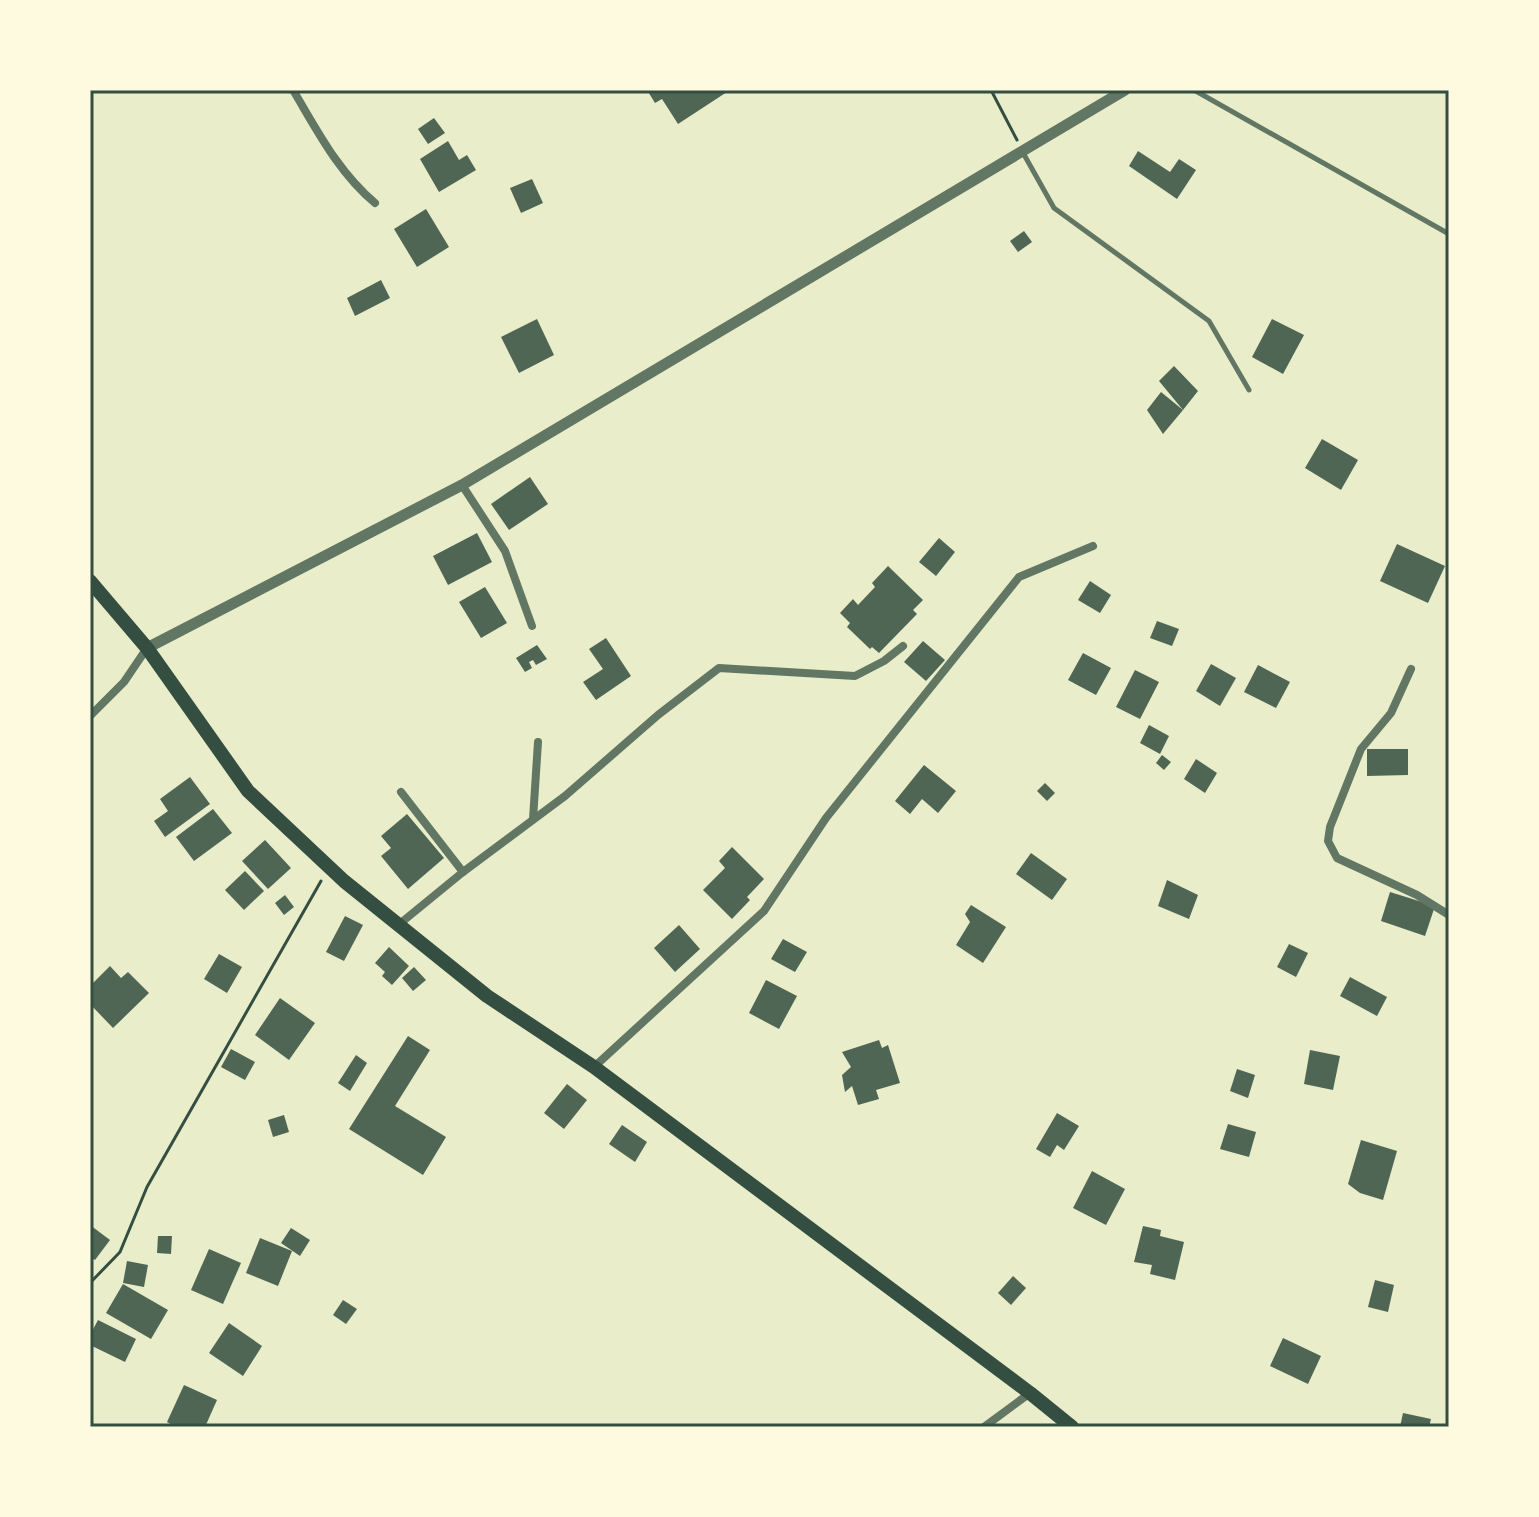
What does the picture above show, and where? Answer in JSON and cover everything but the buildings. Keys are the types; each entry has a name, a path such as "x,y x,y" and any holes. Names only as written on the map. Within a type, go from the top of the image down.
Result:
{"main road":[{"path":"90,581 147,648 248,791 397,926 487,996 594,1067 1072,1427"}],"street":[{"path":"293,90 332,156 354,186 375,203"},
{"path":"90,716 124,682 147,648 462,485 1125,90"},
{"path":"462,485 505,551 532,626"},
{"path":"594,1067 764,911 826,818 1019,577 1093,546"},
{"path":"397,926 565,796 658,715 719,668 855,676 884,661 903,646"},
{"path":"1411,669 1391,713 1361,749 1330,827 1328,841 1337,858 1417,895 1449,915"},
{"path":"533,819 538,742"},
{"path":"401,792 463,872"},
{"path":"984,1427 1030,1393"}],"lane":[{"path":"1194,90 1449,234"},
{"path":"1022,150 1054,208 1209,321 1249,390"}],"path":[{"path":"991,90 1022,150"},
{"path":"90,1283 120,1252 147,1187 329,867"}]}
